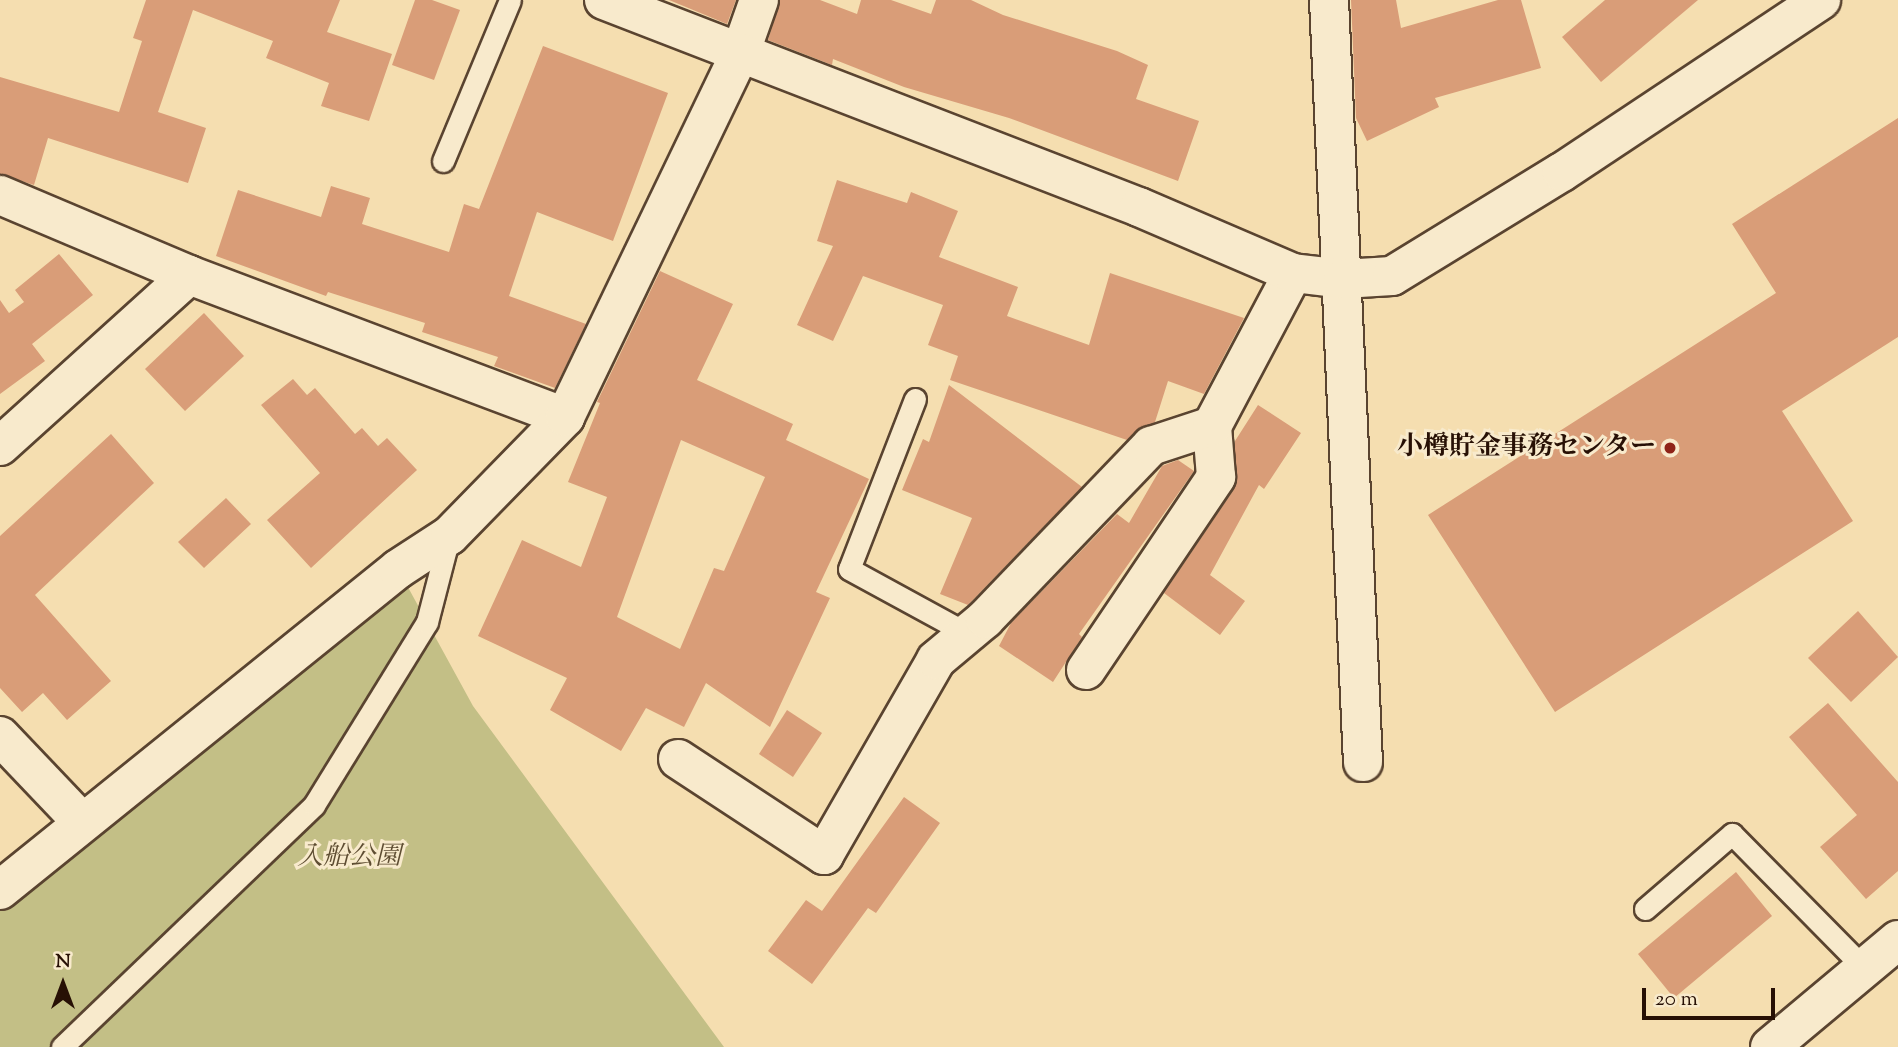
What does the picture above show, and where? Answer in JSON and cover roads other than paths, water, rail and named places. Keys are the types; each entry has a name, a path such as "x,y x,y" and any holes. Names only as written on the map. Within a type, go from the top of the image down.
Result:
{"street":[{"path":"604,0 1139,207 1293,274 1343,279 1392,276 1562,172 1821,0"},
{"path":"0,890 81,821 398,569 450,535 565,416 740,54 759,0"},
{"path":"1328,0 1343,279 1363,762"},
{"path":"0,195 189,275 565,416"},
{"path":"1086,670 1216,477 1212,426 1293,274"},
{"path":"0,446 189,275"},
{"path":"678,759 824,855 936,660 968,634 1151,446 1212,426"},
{"path":"0,736 81,821"},
{"path":"1770,1047 1888,952"}],"lane":[{"path":"443,161 510,0"},
{"path":"915,399 849,569 968,634"},
{"path":"62,1047 314,804 427,622 450,535"},
{"path":"1646,909 1732,834 1888,952"}],"place":[{"name":"小樽貯金事務センター","path":"1670,448"}],"park label":[{"name":"入船公園","path":"349,858"}]}
